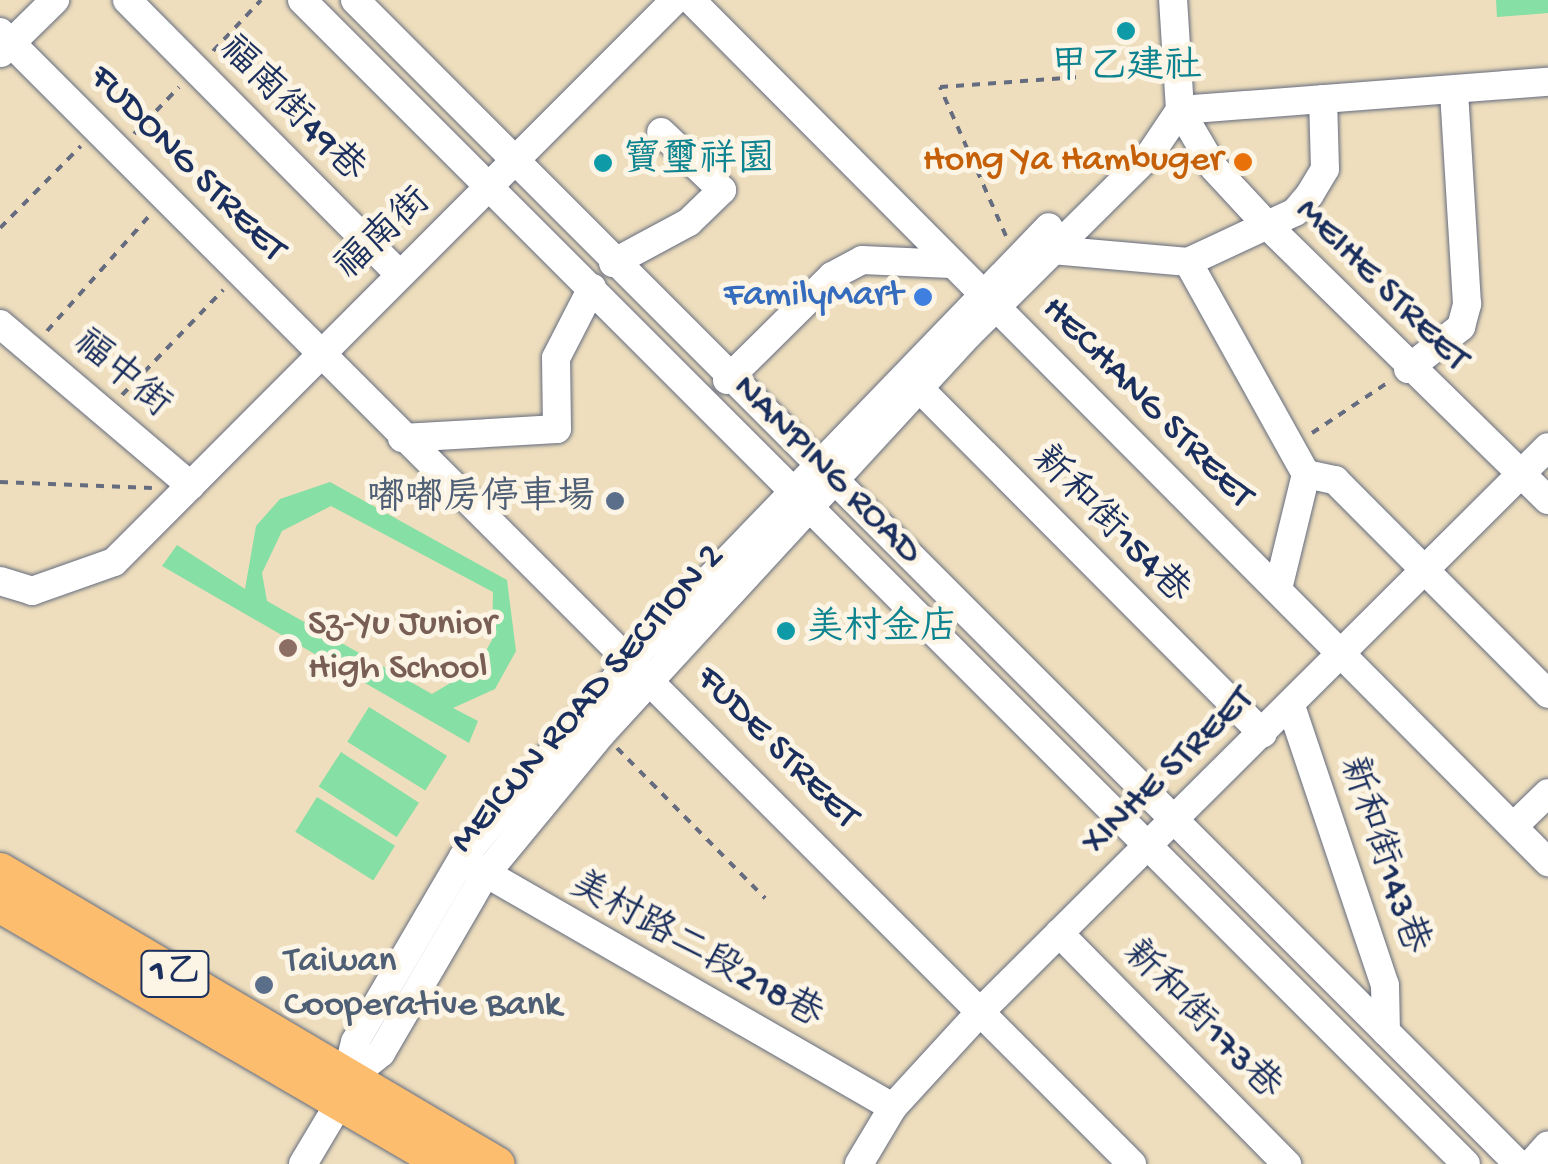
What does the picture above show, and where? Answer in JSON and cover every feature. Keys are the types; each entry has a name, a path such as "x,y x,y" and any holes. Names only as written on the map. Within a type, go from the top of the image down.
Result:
{"main road":[{"name":"1乙","path":"0,870 345,1090 445,1164"},
{"name":"1乙","path":"0,905 345,1090 498,1164"}],"street":[{"path":"4,42 55,0"},
{"name":"福南街49巷","path":"128,0 400,274"},
{"name":"NANPING ROAD","path":"302,0 1466,1164"},
{"name":"NANPING ROAD","path":"354,0 1170,826 1518,1164"},
{"name":"福南街","path":"0,581 32,591 114,562 192,486 318,351 517,163 676,0"},
{"name":"HECHANG STREET","path":"691,0 1548,862"},
{"path":"1173,0 1180,110 1548,82"},
{"name":"FUDONG STREET","path":"4,42 98,130 318,351"},
{"path":"1408,369 1461,327 1467,304 1454,90"},
{"path":"1052,250 1188,262 1295,212 1325,170 1323,99"},
{"name":"MEIHE STREET","path":"1180,110 1214,168 1267,226 1408,369 1548,500"},
{"name":"MEICUN ROAD SECTION 2","path":"303,1164 345,1090 354,1042 474,867 642,668 800,498 988,300 1052,250 1151,153 1180,110"},
{"name":"MEICUN ROAD SECTION 2","path":"988,300 1016,258 1180,110"},
{"path":"613,263 690,222 722,190 661,132"},
{"path":"726,380 832,276 862,260 951,264"},
{"path":"1188,262 1306,474 1278,590"},
{"path":"402,438 557,428 556,358 592,288"},
{"name":"福中街","path":"0,324 192,486"},
{"name":"FUDE STREET","path":"318,351 402,438 642,668 1132,1164"},
{"name":"新和街154巷","path":"911,381 1263,734"},
{"name":"XINHE STREET","path":"859,1164 893,1107 982,1010 1548,447"},
{"path":"1306,474 1334,480 1548,694"},
{"name":"MEICUN ROAD SECTION 2","path":"474,867 602,733 642,668"},
{"name":"新和街143巷","path":"1291,706 1385,985 1386,1032"},
{"path":"1514,826 1548,793"},
{"name":"美村路二段218巷","path":"474,867 893,1107"},
{"name":"新和街173巷","path":"1059,933 1288,1164"},
{"path":"1530,1164 1548,1146"}],"path":[{"path":"1016,258 940,87 1080,77"},
{"path":"0,228 98,130"},
{"path":"31,350 165,198"},
{"path":"105,412 240,272"},
{"path":"1293,445 1408,369"},
{"path":"0,482 192,486"},
{"path":"602,733 764,898"}],"green space":[{"path":"1496,0 1548,0 1548,13 1497,17"},
{"path":"330,482 507,580 516,651 495,689 453,708 478,721 469,743 162,566 177,545 245,589 256,526 280,499","holes":["331,506 493,592 492,640 477,667 432,694 267,601 262,573 282,531"]},
{"path":"369,707 447,756 425,791 347,742"},
{"path":"341,752 419,803 397,837 319,786"},
{"path":"317,797 395,846 373,881 295,832"}],"place":[{"name":"甲乙建社","path":"1126,31"},
{"name":"Hong Ya Hambuger","path":"1243,162"},
{"name":"寶璽祥園","path":"603,163"},
{"name":"FamilyMart","path":"923,297"},
{"name":"嘟嘟房停車場","path":"615,501"},
{"name":"美村金店","path":"786,631"},
{"name":"Sz-Yu Junior High School","path":"288,648"},
{"name":"Taiwan Cooperative Bank","path":"264,985"}]}
